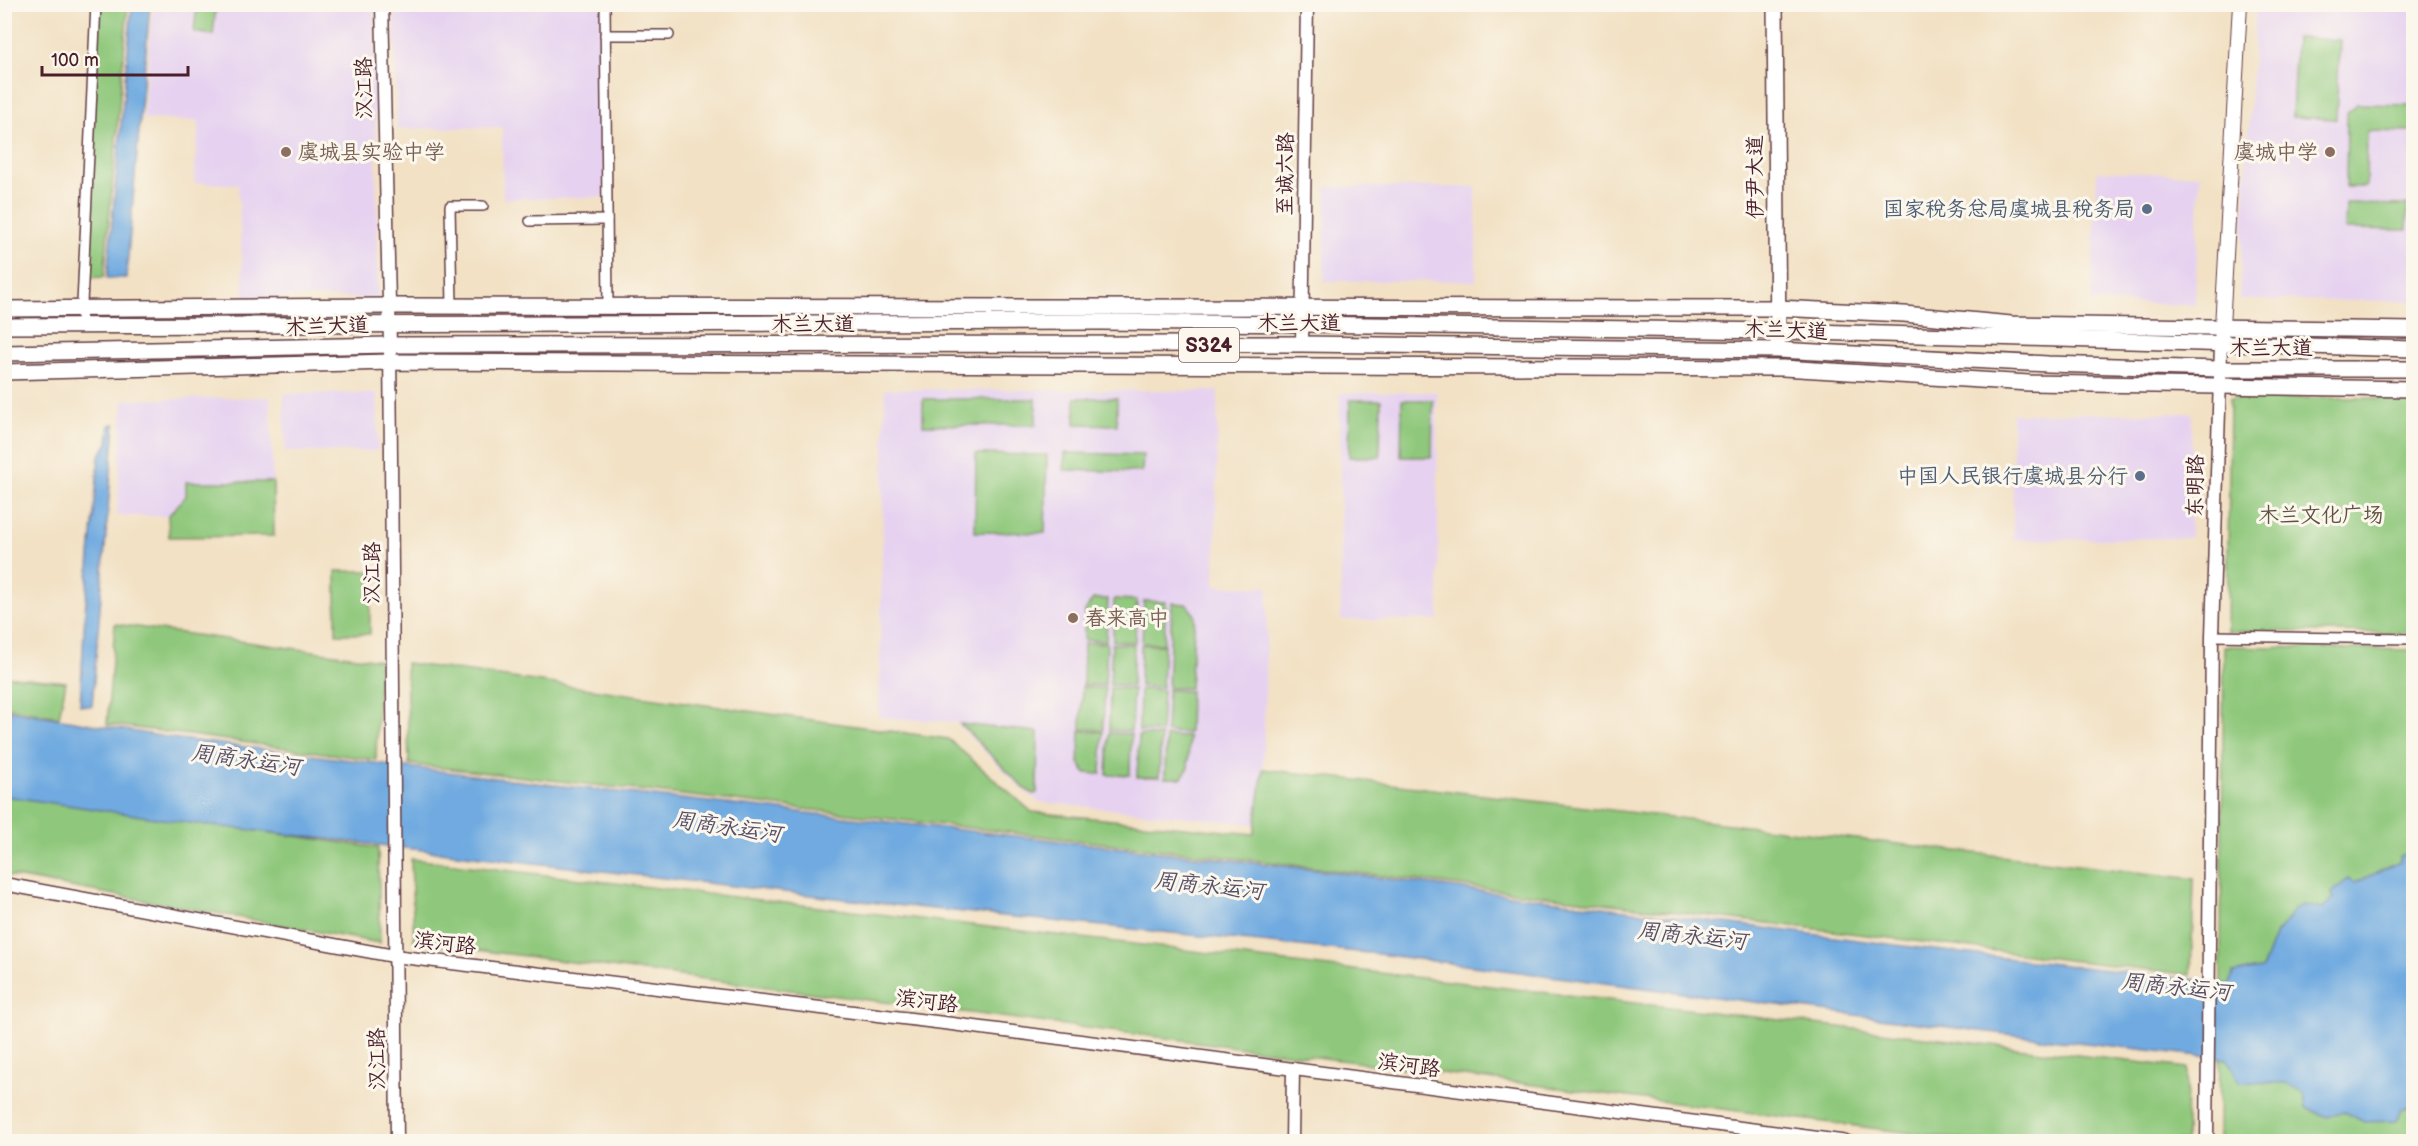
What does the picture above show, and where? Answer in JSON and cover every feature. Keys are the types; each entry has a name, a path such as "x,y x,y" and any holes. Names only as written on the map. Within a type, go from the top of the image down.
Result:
{"main road":[{"name":"伊尹大道","path":"1775,4 1778,350"},
{"name":"东明路","path":"2221,345 2240,4"},
{"path":"4,309 389,306 1777,308 1904,314 2011,324 2414,330"},
{"name":"木兰大道","path":"4,326 1089,322 1303,324 1777,331 2414,349"},
{"name":"木兰大道","path":"4,353 390,345 1302,344 1778,350 2041,364 2219,369 2414,369"},
{"path":"4,372 390,362 1783,368 2030,383 2414,389"}],"street":[{"path":"81,325 96,4"},
{"name":"汉江路","path":"382,4 390,324 397,1142"},
{"path":"605,4 608,306"},
{"name":"至诚六路","path":"1302,344 1307,4"},
{"path":"605,35 669,35"},
{"path":"452,306 450,206 483,206"},
{"path":"530,221 607,220"},
{"name":"东明路","path":"2207,1142 2212,636 2221,345"},
{"path":"2212,636 2414,639"},
{"name":"滨河路","path":"4,884 394,956 952,1024 1293,1069 1773,1137 1848,1142"},
{"path":"1292,1142 1293,1069"}],"shaded area":[{"name":"虞城县实验中学","path":"153,5 374,5 378,298 244,297 238,184 194,183 199,121 143,119"},
{"path":"394,5 602,5 605,197 503,199 502,127 397,129"},
{"name":"虞城中学","path":"2256,5 2413,5 2413,301 2239,300"},
{"name":"国家税务总局虞城县税务局","path":"2097,171 2200,175 2195,305 2091,302"},
{"path":"1326,187 1476,187 1476,281 1324,281"},
{"name":"春来高中","path":"885,389 1218,391 1215,586 1268,587 1263,769 1255,824 1039,802 1022,789 955,722 879,717"},
{"path":"1437,392 1439,620 1341,620 1340,393"},
{"path":"377,393 378,451 285,452 284,394"},
{"path":"270,397 273,482 186,482 186,496 168,516 117,516 123,400"},
{"path":"2192,413 2190,538 2013,540 2012,414"}],"green space":[{"path":"99,5 128,5 104,277 85,278"},
{"path":"197,5 216,5 213,35 194,32"},
{"path":"2296,38 2340,40 2336,119 2292,117"},
{"path":"2357,104 2413,105 2413,132 2367,131 2366,187 2346,187 2347,113"},
{"path":"2346,204 2407,205 2407,230 2345,229"},
{"path":"1075,398 1117,398 1117,425 1075,424"},
{"name":"木兰文化广场","path":"2230,398 2413,398 2413,633 2227,631"},
{"path":"923,399 1036,399 1036,425 923,425"},
{"path":"1350,400 1381,400 1380,457 1349,457"},
{"path":"1402,400 1433,400 1432,457 1401,457"},
{"path":"1065,453 1143,455 1142,472 1064,470"},
{"path":"976,454 1047,455 1045,533 975,532"},
{"path":"186,482 273,482 274,536 169,537 168,516 186,496"},
{"path":"336,571 370,571 370,634 336,634"},
{"path":"1093,599 1108,599 1106,641 1084,640 1085,611"},
{"path":"1114,599 1137,600 1135,642 1113,641"},
{"path":"1144,601 1166,602 1164,644 1142,643"},
{"path":"1172,603 1186,604 1195,615 1190,688 1168,688"},
{"path":"115,624 379,660 376,760 107,724"},
{"path":"1084,643 1107,643 1105,685 1083,685"},
{"path":"1112,644 1134,644 1132,686 1110,685"},
{"path":"1141,645 1164,645 1162,687 1140,686"},
{"path":"2224,646 2413,650 2413,1141 2219,1142"},
{"path":"406,663 948,739 1032,812 1254,834 1263,769 2194,879 2191,975 1252,860 409,764"},
{"path":"5,676 66,682 59,717 5,707"},
{"path":"1082,687 1105,688 1103,730 1081,729"},
{"path":"1110,688 1133,689 1131,731 1109,730"},
{"path":"1140,689 1163,690 1161,732 1139,731"},
{"path":"1168,690 1190,691 1189,733 1166,732"},
{"path":"960,724 1038,732 1037,793 1033,794 1025,789"},
{"path":"1080,731 1103,732 1101,774 1085,773 1079,763"},
{"path":"1109,733 1131,734 1130,775 1107,775"},
{"path":"1139,735 1161,736 1159,777 1137,777"},
{"path":"1166,736 1189,737 1188,769 1181,778 1165,778"},
{"path":"5,795 378,848 380,943 5,875"},
{"path":"411,859 2187,1068 2186,1141 1973,1141 414,942"}],"water":[{"path":"132,5 150,5 126,278 107,278"},
{"path":"115,424 92,706 80,705 85,612 99,456 108,443 110,425"},
{"name":"周商永运河","path":"4,709 172,738 537,783 1302,868 1927,949 2230,984 2233,973 2262,969 2276,933 2289,919 2295,908 2303,905 2323,909 2334,898 2331,894 2348,878 2355,883 2400,862 2399,856 2409,853 2410,860 2414,860 2413,1106 2401,1110 2396,1121 2364,1122 2343,1111 2327,1117 2306,1108 2304,1093 2287,1083 2240,1082 2227,1059 1980,1031 1378,954 904,906 190,823 5,796"}],"place":[{"name":"虞城县实验中学","path":"286,152"},
{"name":"虞城中学","path":"2330,152"},
{"name":"国家税务总局虞城县税务局","path":"2147,209"},
{"name":"中国人民银行虞城县分行","path":"2140,476"},
{"name":"春来高中","path":"1073,618"}]}
